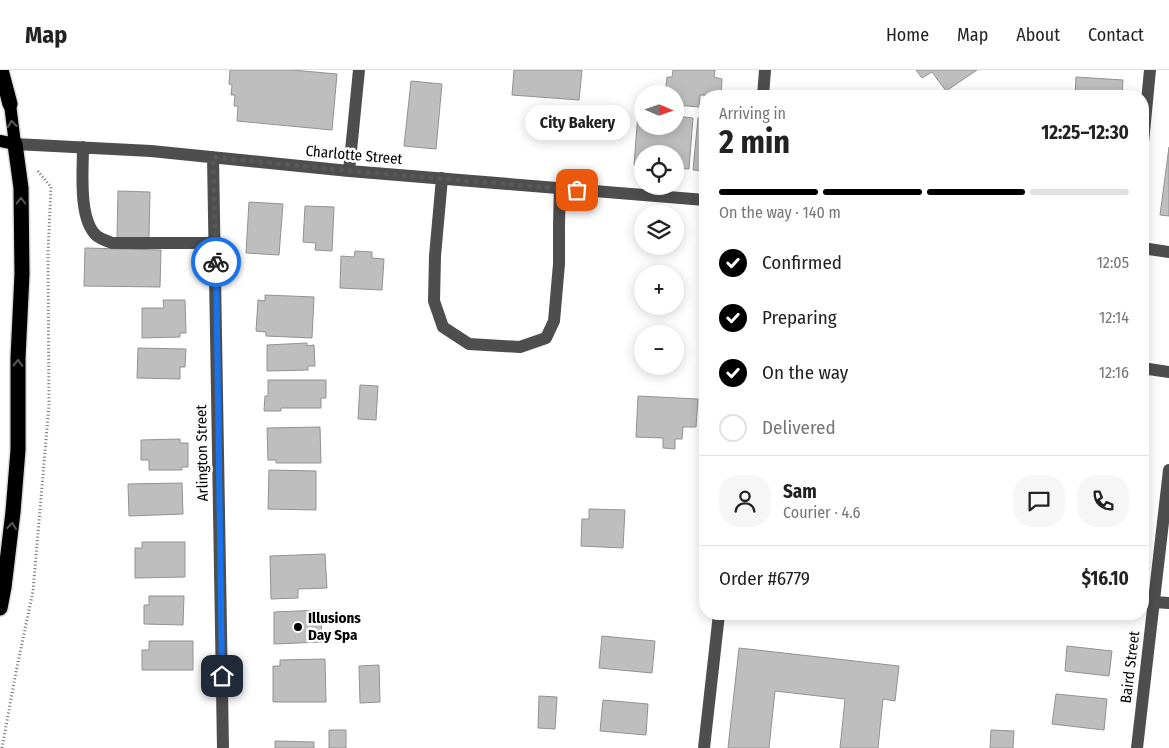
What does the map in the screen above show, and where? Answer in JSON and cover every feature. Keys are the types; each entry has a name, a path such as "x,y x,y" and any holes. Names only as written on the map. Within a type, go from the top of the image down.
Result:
{"highway":[{"path":"1,70 10,104"},
{"path":"0,608 13,512 18,450 18,358 22,274 21,188 7,143"}],"main road":[{"path":"7,143 10,104"}],"street":[{"path":"9,70 10,104"},
{"path":"350,171 359,70"},
{"path":"763,90 765,70"},
{"path":"1148,90 1150,70"},
{"name":"Charlotte Street","path":"7,143 151,151 350,171 699,200"},
{"path":"84,148 82,184 85,211 91,229 98,237 112,243 215,244"},
{"name":"Arlington Street","path":"213,157 223,748"},
{"path":"442,178 434,256 434,301 443,328 469,344 520,348 546,338 554,321 560,264 560,188"},
{"path":"1149,249 1169,252"},
{"path":"1149,369 1169,372"},
{"name":"Baird Street","path":"1137,748 1169,470"},
{"path":"1154,602 1169,603"},
{"path":"704,748 718,620"}],"building":[{"path":"230,70 292,70 337,74 332,130 237,121 238,106 234,106 235,95 231,95 232,85 229,84"},
{"path":"514,70 582,70 579,100 512,95"},
{"path":"673,70 715,70 714,77 722,79 721,90 699,90 699,107 684,106 684,85 666,85 667,77 672,77"},
{"path":"916,70 977,70 947,90 945,90 932,72 922,78"},
{"path":"1076,77 1123,80 1122,90 1075,90"},
{"path":"411,81 442,84 436,149 404,146"},
{"path":"684,117 693,118 689,169 684,169 684,145 636,145 636,135 684,135"},
{"path":"698,118 699,170 693,170"},
{"path":"1169,147 1169,216 1160,215"},
{"path":"118,191 150,192 149,238 117,238"},
{"path":"249,202 283,204 279,255 246,253"},
{"path":"305,206 334,207 332,251 315,250 316,243 303,242"},
{"path":"85,248 161,250 160,287 84,286"},
{"path":"355,251 372,252 372,258 384,259 382,290 340,288 341,256 354,257"},
{"path":"265,295 314,297 312,338 266,336 266,332 256,331 258,300 265,301"},
{"path":"163,300 185,300 186,333 180,333 180,337 142,338 142,308 164,308"},
{"path":"307,343 307,346 314,345 315,366 308,366 308,370 267,371 267,345"},
{"path":"138,348 186,349 185,367 180,367 180,379 137,378"},
{"path":"268,380 326,380 326,398 321,398 321,408 281,408 281,411 264,411 265,396 268,396"},
{"path":"360,385 378,386 376,420 358,419"},
{"path":"638,396 698,399 696,427 683,427 682,439 675,439 675,449 663,448 663,438 636,437"},
{"path":"320,427 321,463 276,463 276,460 268,460 267,428"},
{"path":"180,439 180,443 188,443 188,467 182,467 182,470 149,470 149,460 141,460 141,440"},
{"path":"269,470 316,471 316,510 268,509"},
{"path":"182,483 183,514 129,516 128,484"},
{"path":"589,509 625,510 623,548 581,546 582,519 589,519"},
{"path":"142,542 185,542 185,577 135,578 135,548 142,548"},
{"path":"325,554 327,588 298,589 298,598 271,599 270,556"},
{"path":"149,596 184,596 183,625 144,624 144,605 149,605"},
{"name":"Illusions Day Spa","path":"321,610 322,642 274,644 274,612"},
{"path":"602,636 655,641 652,673 599,668"},
{"path":"149,641 193,641 193,670 142,670 142,650 149,650"},
{"path":"1067,646 1112,651 1109,676 1065,671"},
{"path":"739,648 899,666 895,701 883,699 878,748 840,748 845,699 775,691 769,748 728,748"},
{"path":"325,659 326,702 273,702 273,666 280,666 280,660"},
{"path":"379,665 380,702 360,703 359,666"},
{"path":"1056,694 1107,699 1104,730 1052,724"},
{"path":"539,696 557,697 555,729 538,728"},
{"path":"603,700 648,704 646,735 600,731"},
{"path":"329,730 346,730 346,748 329,748"},
{"path":"991,730 1014,731 1013,748 990,748"},
{"path":"275,741 314,742 314,748 275,748"}],"way so far":[{"path":"216,262 213,157 350,171 577,190"}],"place":[{"name":"City Bakery","path":"577,190"},
{"name":"Illusions Day Spa","path":"298,627"}],"route":[{"path":"216,262 222,676"}]}
